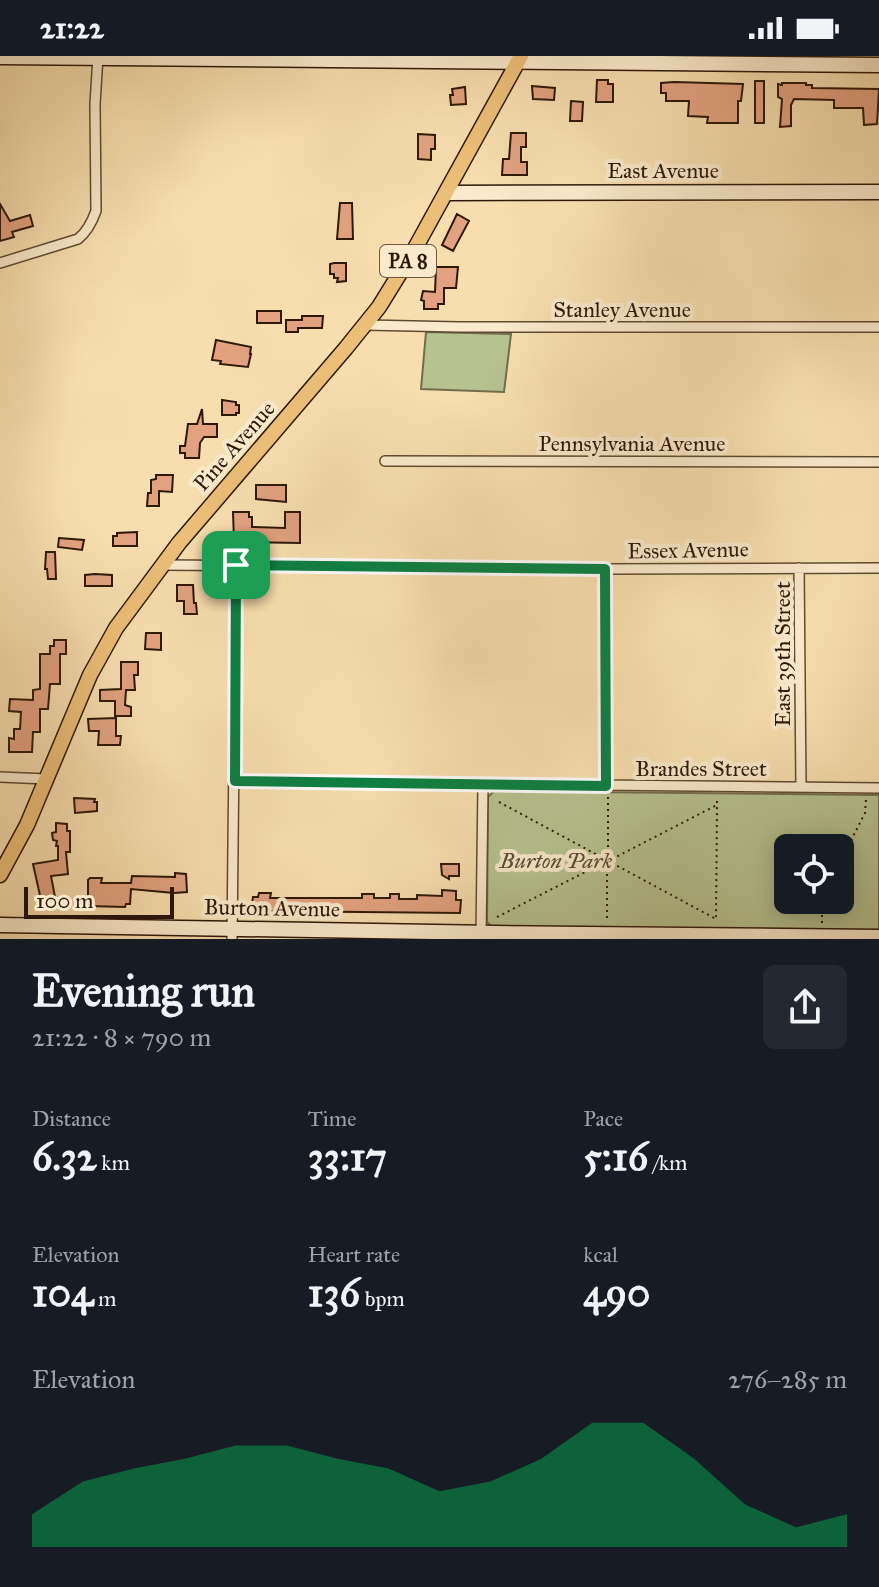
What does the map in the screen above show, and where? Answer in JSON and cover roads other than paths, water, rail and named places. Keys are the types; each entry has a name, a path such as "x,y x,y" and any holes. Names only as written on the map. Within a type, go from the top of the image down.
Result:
{"main road":[{"name":"Pine Avenue","path":"0,875 27,825 98,660 116,628 162,565 366,325 402,272 519,59"}],"street":[{"path":"0,57 519,59 879,65"},
{"path":"0,263 78,239 90,226 96,211 98,57"},
{"name":"East Avenue","path":"446,193 879,192"},
{"name":"Stanley Avenue","path":"366,325 879,327"},
{"name":"Pennsylvania Avenue","path":"385,461 879,462"},
{"name":"Essex Avenue","path":"162,565 879,568"},
{"path":"232,934 236,565"},
{"name":"East 39th Street","path":"799,568 801,787"},
{"path":"605,569 607,789"},
{"path":"0,777 47,779"},
{"name":"Brandes Street","path":"235,781 607,789 879,788"},
{"path":"481,936 483,784"},
{"name":"Burton Avenue","path":"0,925 232,934 879,937"}],"park label":[{"name":"Burton Park","path":"556,860"}]}
